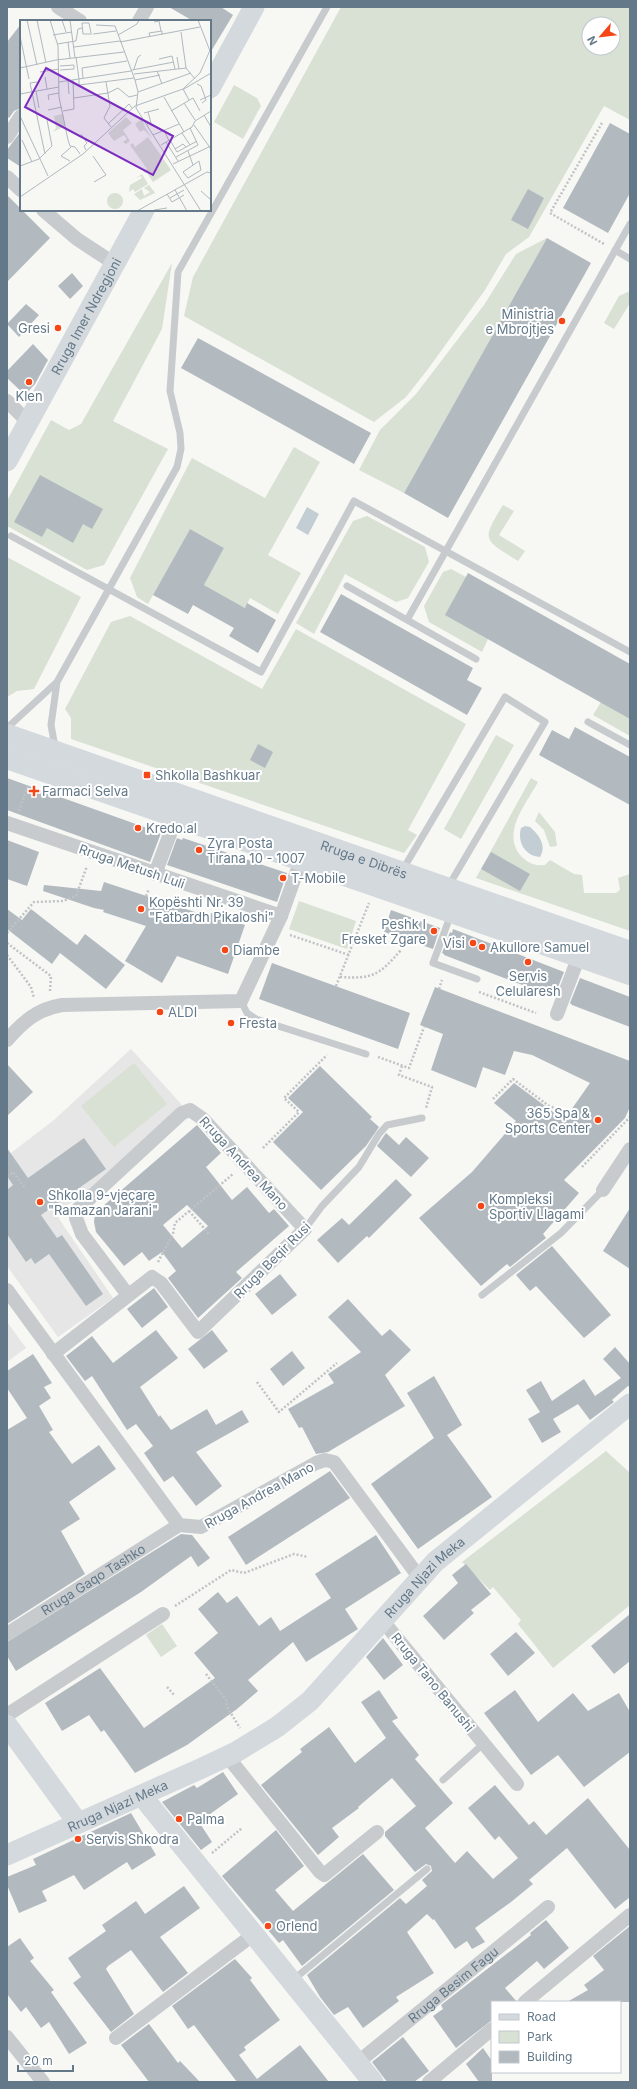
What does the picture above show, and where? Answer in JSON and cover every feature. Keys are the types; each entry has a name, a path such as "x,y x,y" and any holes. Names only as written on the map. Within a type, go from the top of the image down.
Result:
{"main road":[{"name":"Rruga e Dibrës","path":"7,735 630,952"},
{"name":"Rruga e Dibrës","path":"7,758 176,818 630,974"}],"street":[{"path":"140,20 146,7"},
{"path":"211,86 254,7"},
{"path":"7,137 20,118"},
{"path":"7,177 20,189"},
{"path":"44,211 77,239 115,264"},
{"name":"Rruga Imer Ndregjoni","path":"7,461 143,211"},
{"path":"7,401 28,422"},
{"path":"155,874 176,818"},
{"name":"Rruga Metush Luli","path":"10,824 281,916"},
{"path":"7,1040 28,1018 38,1012 62,1005 241,1001 281,916 301,860"},
{"path":"557,1014 579,956"},
{"name":"Rruga Andrea Mano","path":"128,1295 82,1234 76,1218 78,1209 182,1113 190,1110 203,1119 305,1229"},
{"path":"603,1190 630,1149"},
{"name":"Rruga Beqir Rusi","path":"148,1280 152,1277 161,1283 198,1332 296,1240 305,1229"},
{"path":"54,1354 148,1280"},
{"path":"7,1290 179,1525"},
{"name":"Rruga Njazi Meka","path":"7,1855 142,1796 227,1756 277,1727 310,1701 435,1562 630,1404"},
{"name":"Rruga Andrea Mano","path":"179,1525 201,1527 316,1463 325,1460 334,1462 420,1577"},
{"name":"Rruga Gaqo Tashko","path":"7,1634 179,1525"},
{"path":"7,1715 163,1614"},
{"name":"Rruga Tano Banushi","path":"382,1620 483,1744 518,1784"},
{"path":"7,1725 78,1823"},
{"path":"227,1756 320,1872 324,1875 377,1832"},
{"path":"142,1796 373,2082"},
{"name":"Rruga Besim Fagu","path":"357,2063 548,1907"},
{"path":"526,2001 630,1915"},
{"path":"116,2038 254,1934"},
{"path":"428,2082 491,2031"},
{"path":"7,2037 43,2082"}],"lane":[{"path":"7,728 57,682 177,466 182,449 180,433 170,391 178,272 327,7"},
{"path":"407,620 630,224"},
{"path":"615,250 630,259"},
{"path":"11,536 261,672 354,501 630,652"},
{"path":"347,586 476,659"},
{"path":"57,682 51,725 52,737 57,753"},
{"path":"401,872 505,698 545,722 447,889"},
{"path":"588,722 630,745"},
{"path":"452,912 433,963 477,979"},
{"path":"241,1001 247,1013 256,1019 366,1054"},
{"name":"Rruga Beqir Rusi","path":"305,1229 359,1167 379,1134 387,1125 422,1118"},
{"path":"482,1295 561,1233 603,1190"},
{"name":"Rruga Tano Banushi","path":"443,1780 483,1744"},
{"path":"291,1981 428,1869"}],"path":[{"path":"602,123 550,214 615,250"},
{"path":"10,824 28,786"},
{"path":"7,933 34,902 63,900 76,896 92,853"},
{"path":"336,986 370,901"},
{"path":"289,935 349,955"},
{"path":"7,943 51,976"},
{"path":"340,977 360,978 382,971 400,950"},
{"path":"7,955 31,987 38,1012"},
{"path":"442,979 450,982"},
{"path":"478,992 536,1013"},
{"path":"366,1054 409,1068 424,1027"},
{"path":"263,1148 299,1112 284,1098 337,1044"},
{"path":"402,1066 399,1075 432,1087 422,1118"},
{"path":"493,1099 513,1079 549,1106 560,1110"},
{"path":"582,1167 630,1117"},
{"path":"148,1280 173,1234 175,1223 244,1164"},
{"path":"7,1176 13,1172 26,1189"},
{"path":"189,1211 210,1234"},
{"path":"257,1382 279,1412 337,1363"},
{"path":"163,1614 231,1570 244,1573 294,1554 308,1557"},
{"path":"206,1674 226,1700 227,1707 249,1743"},
{"path":"167,1687 175,1696"},
{"path":"198,1865 242,1828"}],"shaded area":[{"path":"307,507 319,514 308,535 296,528"},
{"path":"525,826 530,827 541,840 543,848 540,857 530,854 521,843 521,828"},
{"name":"Shkolla 9-vjeçare \"Ramazan Jarani\"","path":"131,1049 182,1105 91,1190 55,1213 113,1298 58,1337 7,1266 7,1156 54,1120"},
{"path":"7,1322 26,1348 7,1362"}],"green space":[{"path":"341,7 630,7 630,120 604,106 529,237 506,254 485,290 406,397 374,422 184,316 193,277"},
{"path":"234,85 257,98 261,106 243,139 214,122"},
{"path":"547,238 404,493 359,470 380,430 416,394 484,305 516,254"},
{"path":"172,263 162,329 113,421 168,449 104,565 87,570 7,526 7,501 51,420 69,430 81,424"},
{"path":"630,291 630,303 614,329 604,323 619,296"},
{"path":"294,447 320,462 268,555 301,573 278,614 250,598 245,608 204,585 224,548 190,529 148,604 137,597 130,578 192,458 265,498"},
{"path":"503,505 514,511 499,535 525,551 518,561 498,548 489,538 491,526"},
{"path":"367,516 425,547 429,562 408,598 396,602 345,574 314,634 296,623 353,521"},
{"path":"7,557 81,597 34,689 17,691 7,697"},
{"path":"451,569 466,577 488,639 482,652 429,622 424,606 443,572"},
{"path":"130,616 262,689 296,629 466,724 408,830 417,835 404,853 71,739 71,718 65,709 111,622"},
{"path":"601,702 630,719 630,736 593,715"},
{"path":"496,735 514,745 461,839 444,829"},
{"path":"531,778 538,782 517,819 514,829 516,848 522,857 533,864 545,865 550,860 574,874 582,875 584,893 616,893 620,890 618,878 630,874 630,931 476,878"},
{"path":"539,812 555,832 557,846 550,847 544,830 535,821"},
{"path":"299,901 356,921 347,949 289,929"},
{"path":"134,1063 167,1104 114,1147 81,1106"},
{"path":"606,1451 630,1473 630,1605 553,1668 518,1624 521,1620 493,1587 490,1590 462,1562"},
{"path":"162,1624 177,1646 161,1657 146,1635"}],"building":[{"path":"169,7 221,7 233,15 211,51 211,20 191,20"},
{"path":"20,25 20,108 14,111 9,118 7,116 7,42"},
{"path":"610,123 630,134 630,193 608,233 563,208"},
{"path":"20,132 20,166 7,158 7,150"},
{"path":"528,189 544,198 528,229 511,220"},
{"path":"7,195 20,208 20,211 23,211 50,238 7,282"},
{"path":"547,238 591,263 448,518 404,493"},
{"path":"72,273 83,286 70,299 58,286"},
{"path":"26,304 39,315 19,337 7,324"},
{"path":"198,338 371,433 354,464 181,368"},
{"path":"33,344 48,360 35,384 25,395 7,378 7,371"},
{"path":"40,475 103,509 92,529 83,524 73,543 47,528 42,537 14,522"},
{"path":"190,529 224,548 204,585 245,608 247,603 276,620 258,653 229,636 234,628 193,605 188,614 153,595"},
{"path":"468,573 630,664 630,719 445,615"},
{"path":"341,594 473,668 467,680 482,688 467,715 320,632"},
{"path":"575,727 630,757 630,805 539,755 552,730 569,739"},
{"path":"258,744 273,752 265,768 250,760"},
{"path":"7,778 161,833 150,862 7,810"},
{"path":"177,838 182,840 183,838 287,873 277,902 167,865"},
{"path":"7,840 39,852 27,886 7,879"},
{"path":"491,852 530,874 520,891 481,869"},
{"path":"104,882 210,917 211,913 245,925 228,974 177,956 162,983 125,961 146,926 103,912 104,910 43,891 44,885 101,891"},
{"path":"7,909 22,920 31,909 77,945 85,934 125,965 106,989 60,953 52,964 7,929"},
{"path":"391,910 440,928 433,949 384,932"},
{"path":"453,929 564,972 554,997 444,955 442,953 450,932 452,933"},
{"path":"272,963 410,1013 398,1049 259,999"},
{"path":"580,978 630,997 630,1027 572,1005 570,1003"},
{"path":"435,987 630,1061 630,1107 625,1118 564,1180 579,1193 543,1234 546,1238 510,1267 507,1264 481,1286 419,1218 472,1172 516,1121 494,1103 514,1083 564,1120 590,1083 532,1055 514,1051 505,1075 483,1067 476,1088 431,1070 443,1034 420,1025"},
{"path":"7,1064 33,1092 7,1116"},
{"path":"320,1066 372,1117 370,1119 379,1127 366,1146 321,1190 273,1142 303,1112 288,1098"},
{"path":"197,1125 221,1153 206,1167 232,1200 247,1187 269,1213 274,1209 289,1226 236,1272 242,1278 198,1318 168,1278 176,1271 162,1252 149,1261 142,1252 124,1266 96,1232 94,1222 95,1213","holes":["187,1205 208,1226 182,1248 163,1225"]},
{"path":"386,1133 399,1145 406,1137 429,1158 411,1177 377,1146"},
{"path":"84,1138 106,1169 41,1215 57,1238 62,1235 103,1294 86,1306 49,1254 35,1264 31,1258 26,1262 7,1234 7,1190 13,1185 7,1176 7,1148 28,1178"},
{"path":"396,1179 412,1195 369,1238 367,1236 338,1263 317,1240 342,1218 349,1225"},
{"path":"630,1208 630,1269 603,1251"},
{"path":"552,1246 611,1315 584,1338 536,1286 530,1291 516,1275"},
{"path":"280,1274 297,1295 272,1315 255,1294"},
{"path":"154,1288 168,1307 142,1328 127,1309"},
{"path":"348,1299 382,1336 390,1329 411,1350 385,1375 405,1406 328,1452 316,1454 302,1427 299,1428 288,1409 334,1383 328,1374 361,1352 328,1317"},
{"path":"156,1330 178,1358 140,1387 159,1417 160,1415 171,1430 207,1409 216,1425 242,1410 249,1422 196,1452 222,1486 196,1506 173,1476 164,1482 144,1453 153,1446 136,1424 127,1430 92,1376 85,1381 66,1356 92,1336 113,1363"},
{"path":"212,1330 228,1351 204,1369 188,1349"},
{"path":"615,1347 630,1364 630,1387 628,1386 612,1400 614,1402 590,1420 578,1404 553,1419 561,1432 542,1443 528,1419 540,1412 526,1390 541,1381 552,1401 584,1379 595,1396 621,1378 603,1359"},
{"path":"292,1351 305,1368 283,1386 270,1369"},
{"path":"33,1354 52,1383 44,1387 51,1398 39,1406 53,1430 49,1432 72,1464 99,1445 116,1469 69,1502 80,1519 61,1531 85,1574 7,1624 7,1430 27,1418 7,1388 7,1371"},
{"path":"434,1376 462,1425 447,1435 492,1497 418,1549 371,1484 434,1438 407,1393"},
{"path":"330,1471 350,1498 246,1565 228,1537"},
{"path":"181,1534 192,1535 210,1558 198,1567 191,1556 141,1592 16,1671 7,1656 7,1642"},
{"path":"376,1535 401,1573 345,1609 358,1629 306,1662 293,1642 248,1680 258,1691 237,1709 187,1745 135,1773 104,1730 101,1732 89,1715 62,1731 45,1703 100,1668 144,1728 215,1678 194,1653 218,1633 198,1609 218,1592 227,1603 237,1596 259,1626 271,1617 280,1631 331,1598 315,1574"},
{"path":"466,1564 491,1594 471,1610 474,1613 444,1640 423,1616 458,1583 452,1575"},
{"path":"630,1614 630,1661 614,1674 591,1646"},
{"path":"516,1632 535,1653 508,1676 490,1654"},
{"path":"383,1638 403,1665 384,1680 366,1657"},
{"path":"379,1690 398,1718 392,1721 419,1755 415,1759 453,1803 425,1828 455,1863 467,1851 493,1879 518,1858 499,1836 495,1840 468,1808 495,1785 529,1825 534,1821 546,1835 588,1798 630,1850 630,1897 615,1909 567,1848 529,1880 533,1884 475,1928 485,1942 472,1949 467,1941 455,1949 434,1919 433,1920 427,1914 407,1932 434,1973 396,1997 399,2001 363,2028 348,2007 334,2015 320,1997 307,1975 400,1898 406,1904 427,1886 422,1880 432,1871 431,1866 426,1864 415,1872 385,1836 385,1832 416,1806 392,1778 358,1807 359,1808 332,1828 339,1837 318,1855 261,1785 302,1752 300,1749 329,1727 355,1763 386,1738 361,1702"},
{"path":"515,1690 538,1722 573,1693 588,1711 619,1693 630,1712 630,1752 584,1787 558,1755 531,1775 484,1713"},
{"path":"223,1772 238,1794 199,1822 212,1842 201,1850 162,1802 194,1785 197,1788"},
{"path":"131,1813 156,1855 132,1870 127,1862 84,1890 74,1875 42,1891 47,1901 19,1913 7,1885 7,1877 36,1865 33,1859"},
{"path":"276,1830 304,1866 275,1890 293,1911 363,1854 394,1890 302,1966 283,1940 279,1943 222,1876"},
{"path":"184,1886 200,1908 160,1937 188,1973 163,1992 131,1950 108,1966 106,1969 134,2014 111,2032 73,1983 81,1977 68,1958 106,1931 102,1925 136,1901 145,1914"},
{"path":"546,1920 569,1948 544,1969 537,1961 505,1988 516,2001 491,2001 491,2021 456,2048 433,2016 443,2009 441,2005 531,1935 530,1933"},
{"path":"630,1926 630,2002 569,2001 588,1990 584,1985 604,1970 593,1956"},
{"path":"20,1938 34,1958 30,1961 54,1990 51,1992 87,2043 69,2054 49,2022 41,2028 26,2007 21,2012 7,1994 7,1947"},
{"path":"235,1959 252,1978 250,1980 280,2020 244,2047 246,2050 239,2055 257,2079 300,2045 329,2082 237,2082 194,2025 188,2029 172,2006"},
{"path":"149,2024 178,2063 180,2061 200,2082 149,2082 121,2045"},
{"path":"403,2037 429,2071 414,2082 387,2082 372,2062"},
{"path":"483,2048 491,2060 492,2082 479,2082 466,2064"}],"place":[{"name":"Ministria e Mbrojtjes","path":"562,321"},
{"name":"Gresi","path":"58,328"},
{"name":"Klen","path":"29,382"},
{"name":"Shkolla Bashkuar","path":"147,775"},
{"name":"Farmaci Selva","path":"34,791"},
{"name":"Kredo.al","path":"138,828"},
{"name":"Zyra Posta Tirana 10 - 1007","path":"199,850"},
{"name":"T-Mobile","path":"283,878"},
{"name":"Kopështi Nr. 39 \"Fatbardh Pikaloshi\"","path":"141,909"},
{"name":"Peshk I Fresket Zgare","path":"434,931"},
{"name":"Visi","path":"473,943"},
{"name":"Akullore Samuel","path":"482,947"},
{"name":"Diambe","path":"225,950"},
{"name":"Servis Celularesh","path":"528,962"},
{"name":"ALDI","path":"160,1012"},
{"name":"Fresta","path":"231,1023"},
{"name":"365 Spa & Sports Center","path":"598,1120"},
{"name":"Shkolla 9-vjeçare \"Ramazan Jarani\"","path":"40,1202"},
{"name":"Kompleksi Sportiv Llagami","path":"481,1206"},
{"name":"Palma","path":"179,1819"},
{"name":"Servis Shkodra","path":"78,1839"},
{"name":"Orlend","path":"268,1926"}]}
